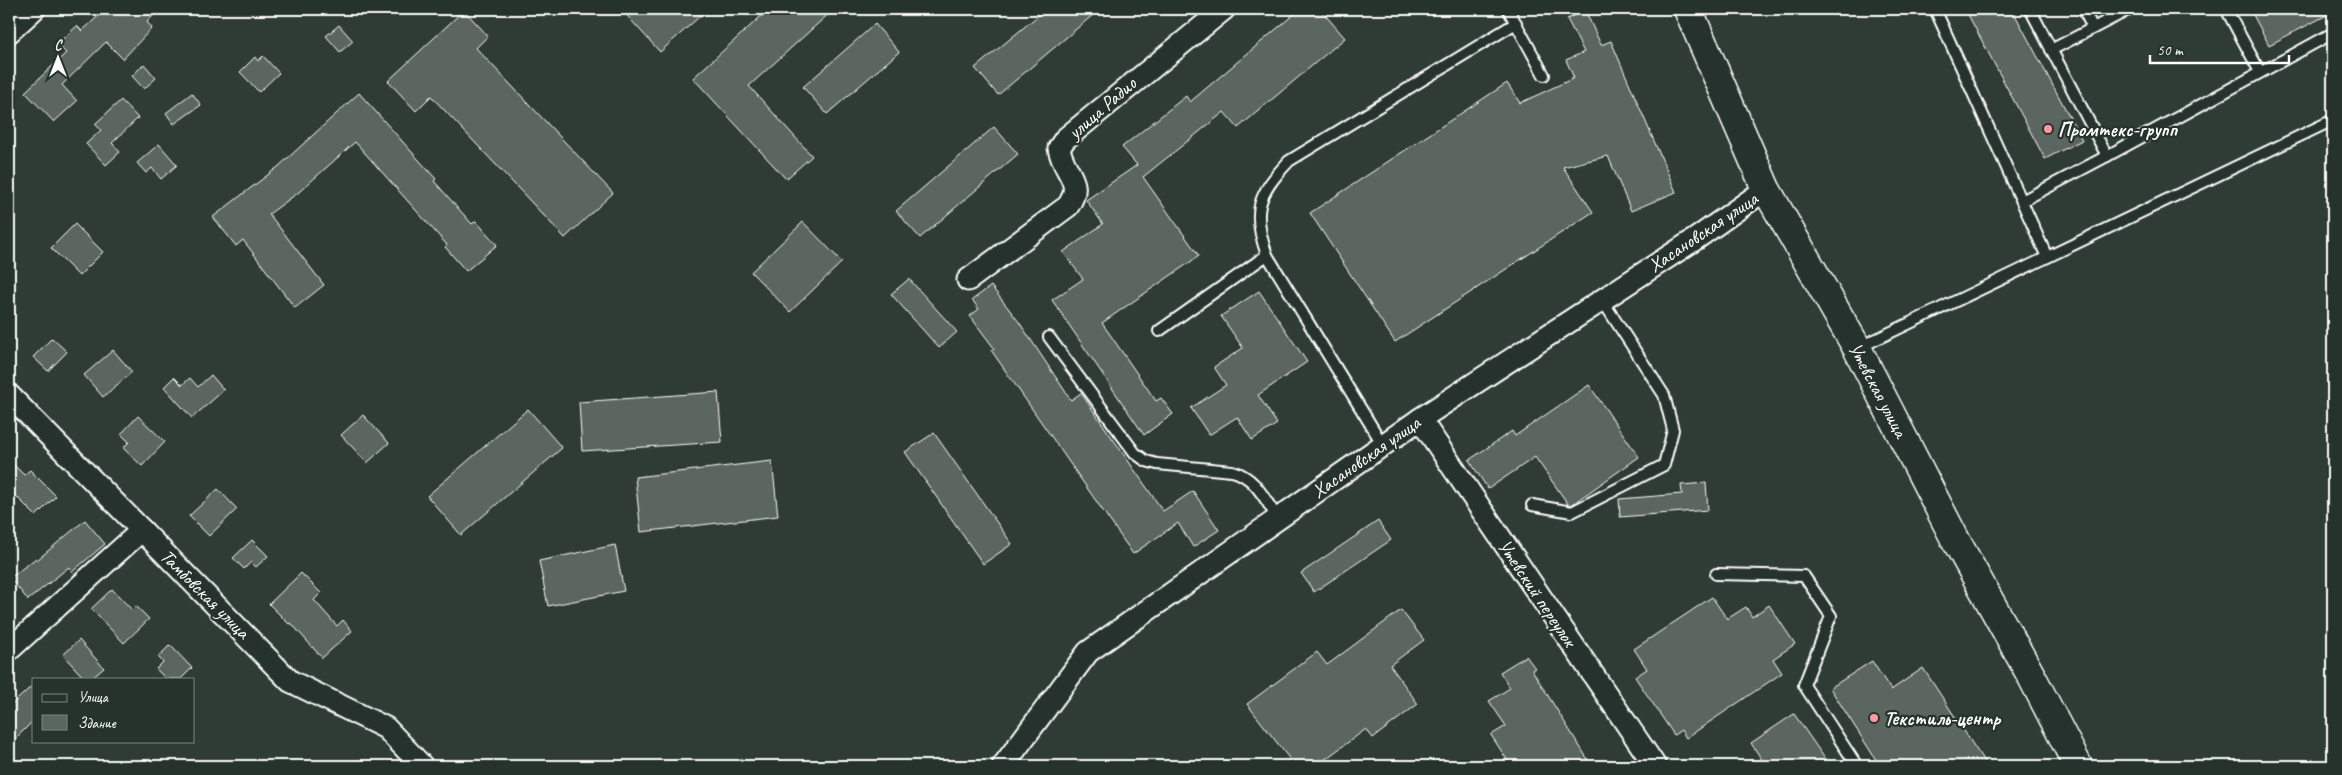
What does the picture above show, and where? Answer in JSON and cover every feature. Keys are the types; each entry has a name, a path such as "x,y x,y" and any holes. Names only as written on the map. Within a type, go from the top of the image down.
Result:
{"main road":[{"name":"Утевская улица","path":"1688,9 1766,189 1857,348 1954,537 2078,766"}],"street":[{"path":"9,32 34,9"},
{"name":"улица Радио","path":"968,280 1068,206 1075,196 1075,183 1061,159 1059,148 1065,139 1224,9"},
{"name":"Хасановская улица","path":"1003,766 1088,652 1420,419 1697,238 1766,189"},
{"name":"Тамбовская улица","path":"9,395 290,680 386,728 422,766"},
{"name":"Утевский переулок","path":"1420,419 1655,766"},
{"path":"9,650 142,530"}],"lane":[{"path":"1508,9 1544,75"},
{"path":"1935,9 2048,257"},
{"path":"2030,9 2107,156"},
{"path":"2082,9 2093,28"},
{"path":"2051,50 2130,9"},
{"path":"2226,9 2260,72"},
{"path":"1383,445 1267,255 1258,231 1259,205 1269,182 1289,161 1516,23"},
{"path":"2022,201 2333,33"},
{"path":"1857,348 2333,120"},
{"path":"1159,331 1267,255"},
{"path":"1532,505 1572,512 1664,465 1673,430 1664,395 1602,300"},
{"path":"1050,337 1135,454 1146,461 1156,464 1244,474 1252,481 1278,519"},
{"path":"1716,574 1804,576 1832,616 1804,685 1857,766"}],"building":[{"path":"106,9 160,9 147,22 152,28 123,59 106,42 62,85 77,101 54,122 25,92 66,53 57,44 77,26 82,31"},
{"path":"621,9 708,9 660,52"},
{"path":"769,9 834,9 749,86 812,156 786,179 693,78"},
{"path":"1046,9 1100,9 998,95 975,68"},
{"path":"1300,9 1320,9 1345,38 1238,128 1224,112 1143,177 1199,256 1102,323 1156,401 1161,398 1173,414 1144,435 1052,300 1083,279 1063,252 1103,224 1086,200 1137,165 1122,147 1186,96 1190,102"},
{"path":"1965,9 2012,9 2082,140 2045,159"},
{"path":"2250,9 2333,9 2333,12 2269,45"},
{"path":"464,10 488,36 476,48 613,193 565,238 431,96 416,111 388,81"},
{"path":"1585,10 1601,45 1611,41 1676,192 1631,211 1608,156 1563,167 1593,212 1395,342 1310,213 1507,83 1520,103 1574,78 1566,60 1584,52 1567,19"},
{"path":"875,24 899,52 827,114 803,87"},
{"path":"339,25 353,41 340,52 326,36"},
{"path":"263,56 279,73 259,92 240,72 255,57 258,61"},
{"path":"144,64 156,78 144,89 132,76"},
{"path":"192,93 201,105 174,124 166,113"},
{"path":"359,93 436,179 434,181 472,224 476,221 497,245 466,271 445,247 447,245 355,142 299,192 269,214 324,285 295,308 243,240 236,246 213,217 278,167"},
{"path":"121,100 138,118 112,143 120,152 106,165 86,144 101,130 95,124"},
{"path":"994,127 1018,154 920,238 896,211"},
{"path":"159,144 177,165 161,179 152,168 146,173 137,163"},
{"path":"803,222 842,262 790,312 751,272"},
{"path":"75,224 103,252 79,276 51,248"},
{"path":"909,279 957,332 939,348 891,294"},
{"path":"991,286 1019,322 1071,400 1081,393 1163,511 1193,491 1219,530 1193,547 1178,523 1133,554 991,350 994,348 970,316 979,309 972,300"},
{"path":"1259,291 1307,362 1258,395 1277,424 1252,440 1237,417 1209,435 1191,408 1226,385 1214,367 1243,348 1221,316"},
{"path":"52,338 67,352 48,371 33,357"},
{"path":"113,350 132,372 103,397 84,375"},
{"path":"211,375 224,390 192,418 164,387 174,377 182,385 190,378 198,387"},
{"path":"1589,385 1639,457 1571,505 1568,504 1535,457 1488,489 1469,460 1512,431 1515,436"},
{"path":"718,392 722,442 582,451 579,402"},
{"path":"528,409 562,448 461,535 427,496"},
{"path":"363,415 389,443 367,463 341,435"},
{"path":"138,416 165,442 142,466 123,448 129,442 121,434"},
{"path":"934,433 1012,544 983,564 905,452"},
{"path":"9,460 24,475 30,470 56,496 36,516 9,489"},
{"path":"772,461 778,516 641,532 635,477"},
{"path":"1706,483 1708,510 1620,517 1619,499 1682,494 1681,485"},
{"path":"218,489 237,509 209,536 189,516"},
{"path":"85,520 105,544 72,572 69,567 28,600 10,578 36,558 37,560"},
{"path":"1378,521 1391,540 1314,592 1301,573"},
{"path":"252,540 268,556 256,567 251,562 244,569 233,558"},
{"path":"615,545 624,591 548,606 539,561"},
{"path":"301,573 321,593 314,600 337,626 343,620 352,631 322,658 291,623 289,624 269,604"},
{"path":"112,589 132,610 136,606 149,619 124,643 91,609"},
{"path":"1712,597 1727,619 1746,607 1752,617 1769,605 1795,644 1773,659 1782,673 1686,738 1681,730 1674,735 1635,677 1647,669 1634,649"},
{"path":"1401,610 1424,640 1390,665 1418,704 1373,738 1366,729 1316,766 1295,766 1247,704 1317,652 1327,665"},
{"path":"79,640 104,668 92,678 84,678 63,655"},
{"path":"170,645 192,668 182,678 165,678 156,669 163,662 158,657"},
{"path":"1526,656 1535,668 1532,670 1592,766 1511,766 1491,735 1506,726 1489,701 1510,688 1500,672"},
{"path":"1872,661 1891,690 1923,668 1987,766 1880,766 1830,688"},
{"path":"32,686 32,722 9,745 9,707"},
{"path":"1794,714 1830,766 1766,766 1751,743"}],"place":[{"name":"Промтекс-групп","path":"2048,129"},
{"name":"Текстиль-центр","path":"1874,718"}]}
